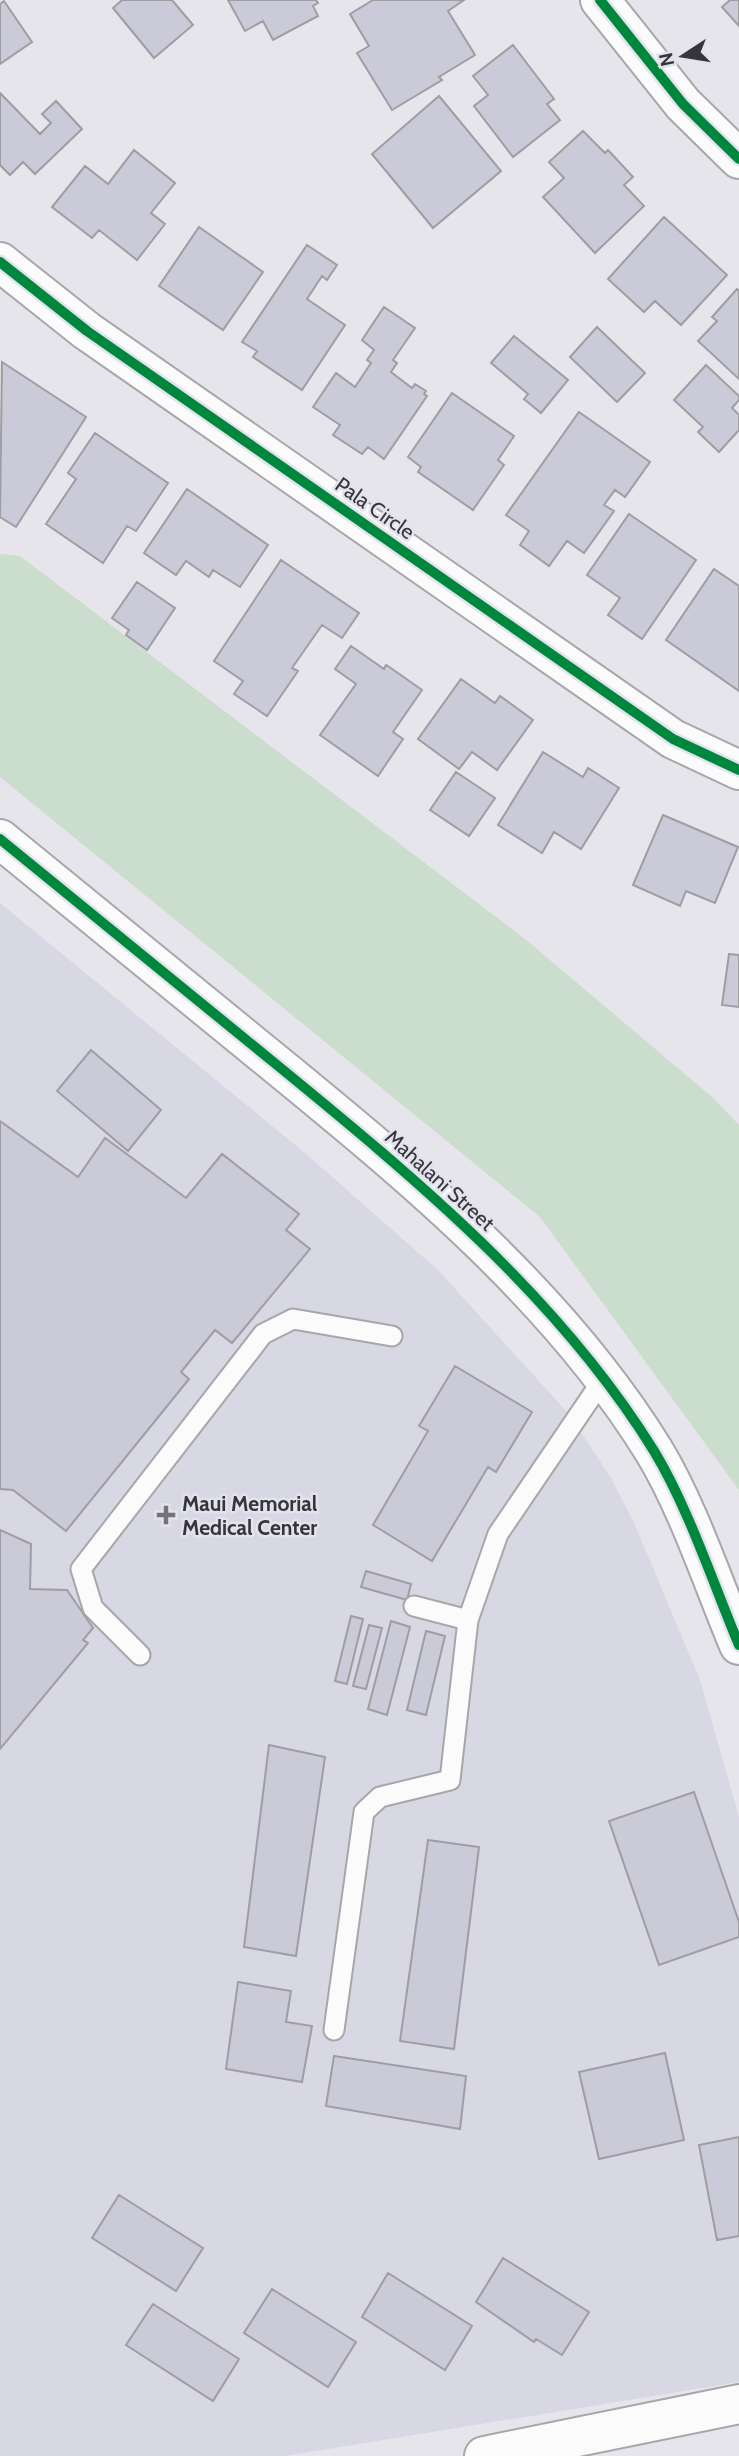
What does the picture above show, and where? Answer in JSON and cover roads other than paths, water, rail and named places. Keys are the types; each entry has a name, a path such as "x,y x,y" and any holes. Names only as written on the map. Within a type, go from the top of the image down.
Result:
{"street":[{"path":"600,0 682,104 739,159"},
{"name":"Pala Circle","path":"0,262 87,331 673,739 739,770"},
{"name":"Mahalani Street","path":"0,839 337,1115 473,1234 537,1300 604,1378 655,1452 681,1504 739,1645"},
{"path":"484,2456 739,2404"}],"lane":[{"path":"140,1655 93,1608 82,1569 263,1334 292,1319 392,1336"},
{"path":"334,2031 364,1812 380,1797 450,1780 468,1620 498,1534 604,1378"},
{"path":"414,1606 468,1620"}],"place":[{"name":"Maui Memorial Medical Center","path":"166,1515"}]}
